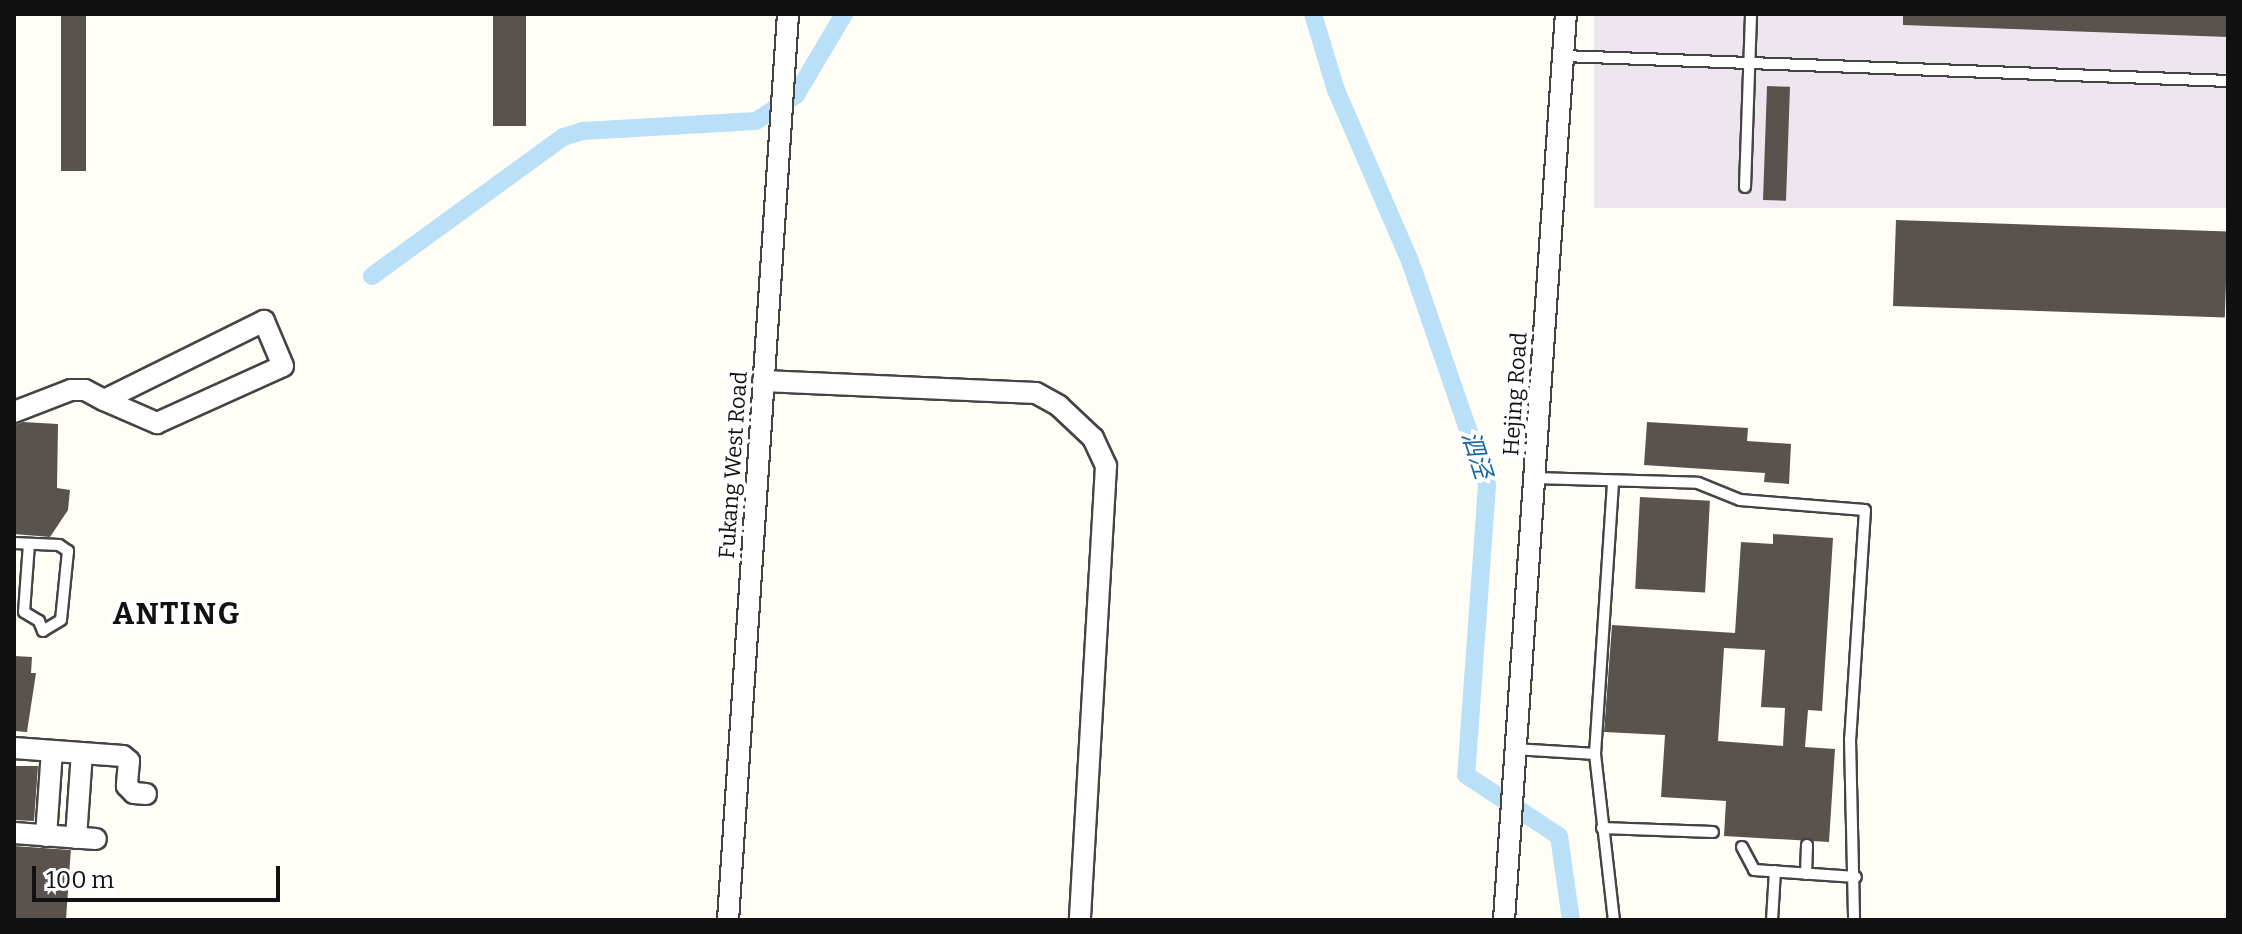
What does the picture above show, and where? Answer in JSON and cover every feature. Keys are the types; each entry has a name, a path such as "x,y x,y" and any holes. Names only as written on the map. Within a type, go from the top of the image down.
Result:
{"street":[{"name":"Fukang West Road","path":"728,920 788,14"},
{"name":"Hejing Road","path":"1504,920 1566,14"},
{"path":"14,412 71,390 104,400 157,423 283,366 264,321 104,400"},
{"path":"763,381 1036,393 1059,406 1093,438 1106,466 1080,920"},
{"path":"14,748 123,756 129,761 127,786 146,794"},
{"path":"46,836 52,751"},
{"path":"14,833 86,839 82,753"}],"lane":[{"path":"1745,187 1751,14"},
{"path":"1563,56 2228,81"},
{"path":"1534,478 1613,483 1698,483 1740,500 1865,510 1850,739 1856,877 1854,920"},
{"path":"1613,483 1595,754 1614,920"},
{"path":"14,543 59,545 68,551 61,620 43,631 39,621 24,612 29,544"},
{"path":"1515,749 1595,754"},
{"path":"1602,828 1713,832"},
{"path":"1806,874 1807,845"},
{"path":"1742,847 1754,870 1856,877"},
{"path":"1772,920 1775,871"}],"shaded area":[{"path":"1594,14 2228,14 2228,208 1594,208"}],"building":[{"path":"61,14 86,14 86,171 61,171"},
{"path":"493,14 526,14 526,126 493,126"},
{"path":"1903,14 2228,14 2228,37 1903,25"},
{"path":"1767,86 1790,87 1786,201 1763,200"},
{"path":"1896,220 2228,232 2225,318 1893,306"},
{"path":"23,422 58,424 57,488 70,490 68,510 50,537 14,534 14,425"},
{"path":"1647,422 1748,428 1747,441 1791,444 1789,484 1764,482 1765,473 1644,465"},
{"path":"1640,497 1710,501 1705,593 1635,589"},
{"path":"1773,534 1833,538 1822,711 1808,710 1805,747 1835,749 1829,842 1724,836 1726,801 1661,797 1665,735 1604,732 1612,625 1735,633 1741,542 1773,544","holes":["1724,648 1765,650 1761,707 1785,708 1783,746 1718,741"]},
{"path":"14,656 32,657 31,673 36,673 27,732 14,731"},
{"path":"14,766 38,766 34,821 14,820"},
{"path":"14,846 71,850 66,920 14,920"}],"waterway":[{"path":"372,276 563,137 583,131 756,121 796,95 844,14"},
{"name":"泗泾","path":"1313,14 1336,90 1410,261 1487,485 1466,775 1559,836 1571,920"}],"district":[{"name":"ANTING","path":"177,614"}]}
